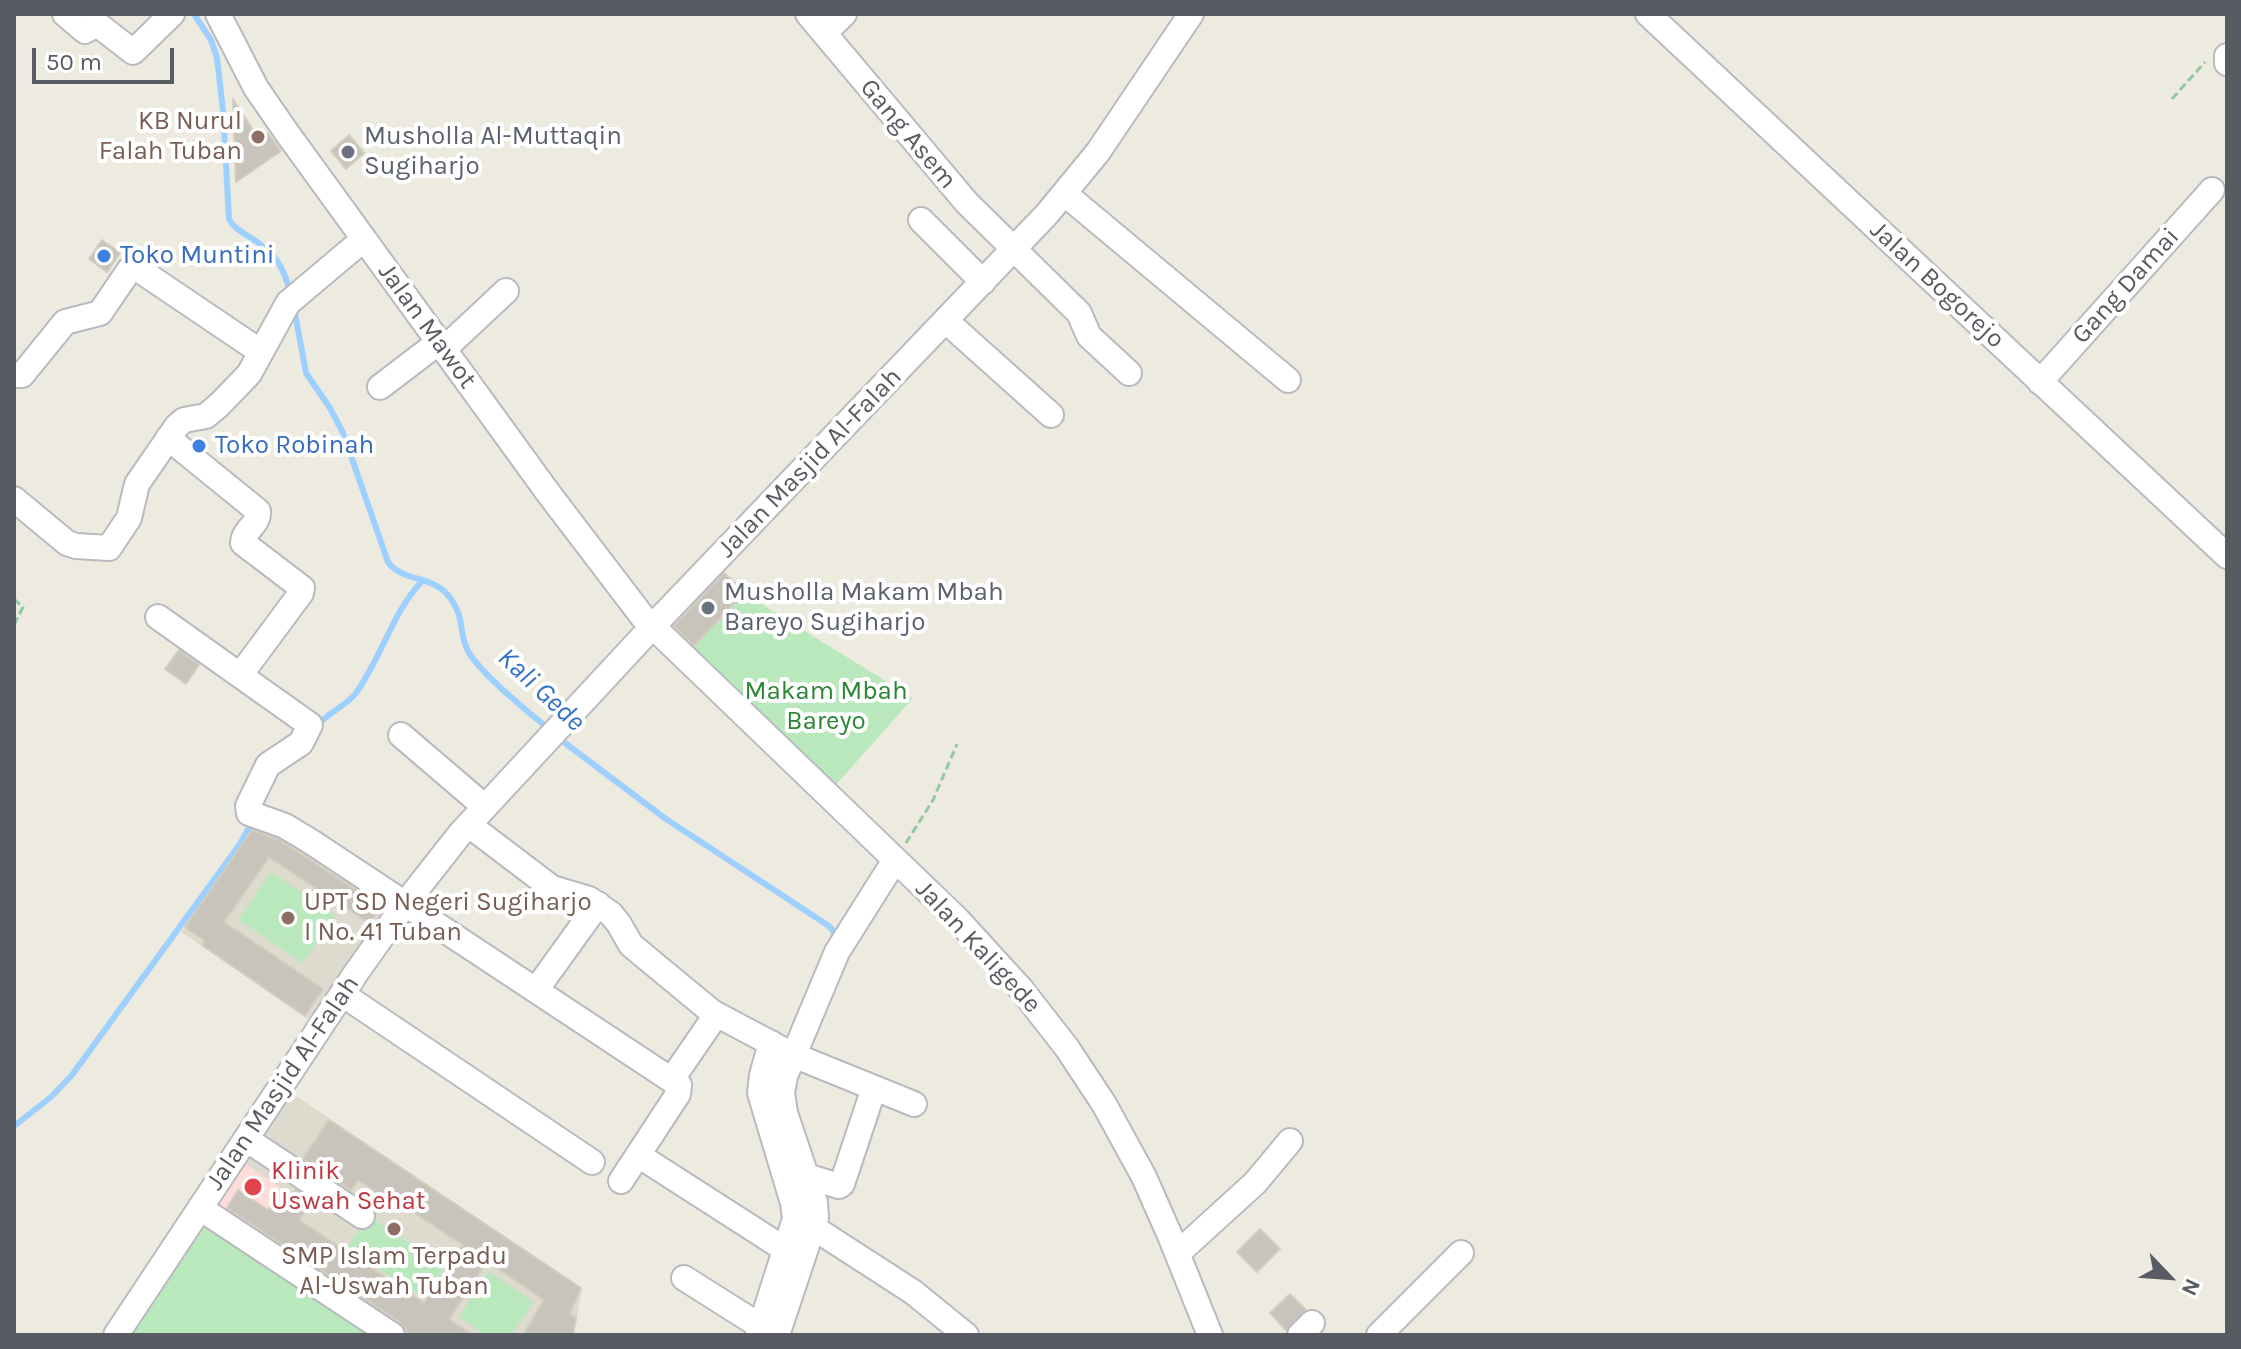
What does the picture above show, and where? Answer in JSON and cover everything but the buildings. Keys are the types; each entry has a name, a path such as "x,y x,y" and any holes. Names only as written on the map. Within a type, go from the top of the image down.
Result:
{"street":[{"path":"65,14 85,31 96,24 133,52 172,14"},
{"name":"Jalan Mawot","path":"218,14 256,88 558,506 652,627"},
{"name":"Gang Asem","path":"808,14 960,195 1081,315 1090,337 1129,373"},
{"path":"824,33 844,14"},
{"name":"Jalan Masjid Al-Falah","path":"117,1335 342,994 405,904 469,825 652,627 1065,194 1191,14"},
{"name":"Jalan Bogorejo","path":"1648,14 2227,556"},
{"name":"Gang Damai","path":"2040,382 2212,190"},
{"path":"1065,194 1288,380"},
{"path":"921,220 983,282"},
{"path":"14,499 67,543 109,548 129,518 137,484 181,422 201,418 219,405 249,374 292,298 364,239"},
{"path":"14,375 22,375 65,322 100,313 130,269 135,267 261,352"},
{"path":"380,387 441,345 506,291"},
{"path":"946,321 1051,415"},
{"path":"168,438 258,511 258,518 243,536 243,543 302,588 241,674"},
{"path":"158,617 310,725 301,743 266,767 247,811 297,833 680,1087 621,1181"},
{"name":"Jalan Kaligede","path":"652,627 981,944 1067,1048 1119,1131 1154,1198 1210,1335"},
{"path":"401,735 485,807"},
{"path":"469,825 555,890 598,904 616,919 631,945 694,1000 716,1015 782,1049 914,1104"},
{"path":"765,1332 795,1219 760,1093 762,1075 782,1049 837,952 895,860"},
{"path":"536,990 598,904"},
{"path":"342,994 592,1162"},
{"path":"672,1079 716,1015"},
{"path":"765,1332 814,1228 816,1208 783,1104 782,1049"},
{"path":"806,1176 841,1185 874,1088"},
{"path":"246,1139 362,1216"},
{"path":"1178,1253 1237,1201 1290,1141"},
{"path":"638,1155 786,1250"},
{"path":"200,1208 392,1335"},
{"path":"814,1228 913,1292 966,1335"},
{"path":"1379,1335 1461,1253"},
{"path":"684,1278 765,1332"}],"path":[{"path":"2172,99 2222,58"},
{"path":"14,599 23,607 14,625"},
{"path":"895,860 933,800 957,744"}],"shaded area":[{"name":"UPT SD Negeri Sugiharjo I No. 41 Tuban","path":"255,822 394,903 312,1022 181,932 248,837"},
{"name":"SMP Islam Terpadu Al-Uswah Tuban","path":"290,1092 582,1288 574,1335 406,1335 279,1251 243,1162"},
{"name":"Klinik Uswah Sehat","path":"243,1162 309,1207 279,1251 213,1207"}],"green space":[{"name":"Makam Mbah Bareyo","path":"746,592 913,698 833,788 690,652"},
{"path":"271,872 335,915 303,963 239,920"},
{"path":"369,1216 445,1267 424,1298 347,1248"},
{"path":"204,1220 380,1335 127,1335"},
{"path":"489,1272 533,1302 511,1335 486,1335 459,1317"}],"waterway":[{"name":"Kali Gede","path":"194,14 211,40 217,58 229,219 276,260 290,293"},
{"name":"Kali Gede","path":"294,308 306,373 343,433 388,562 400,572 433,584 447,594 457,610 465,644 474,660 549,729"},
{"path":"317,726 356,693 403,607 423,580"},
{"name":"Kali Gede","path":"557,737 666,819 829,926 834,932 833,941"},
{"path":"14,1126 51,1097 72,1075 240,844 253,820"}],"place":[{"name":"KB Nurul Falah Tuban","path":"258,137"},
{"name":"Musholla Al-Muttaqin Sugiharjo","path":"348,152"},
{"name":"Toko Muntini","path":"104,256"},
{"name":"Toko Robinah","path":"199,446"},
{"name":"Musholla Makam Mbah Bareyo Sugiharjo","path":"708,608"},
{"name":"UPT SD Negeri Sugiharjo I No. 41 Tuban","path":"288,918"},
{"name":"Klinik Uswah Sehat","path":"253,1187"},
{"name":"SMP Islam Terpadu Al-Uswah Tuban","path":"394,1229"}]}
